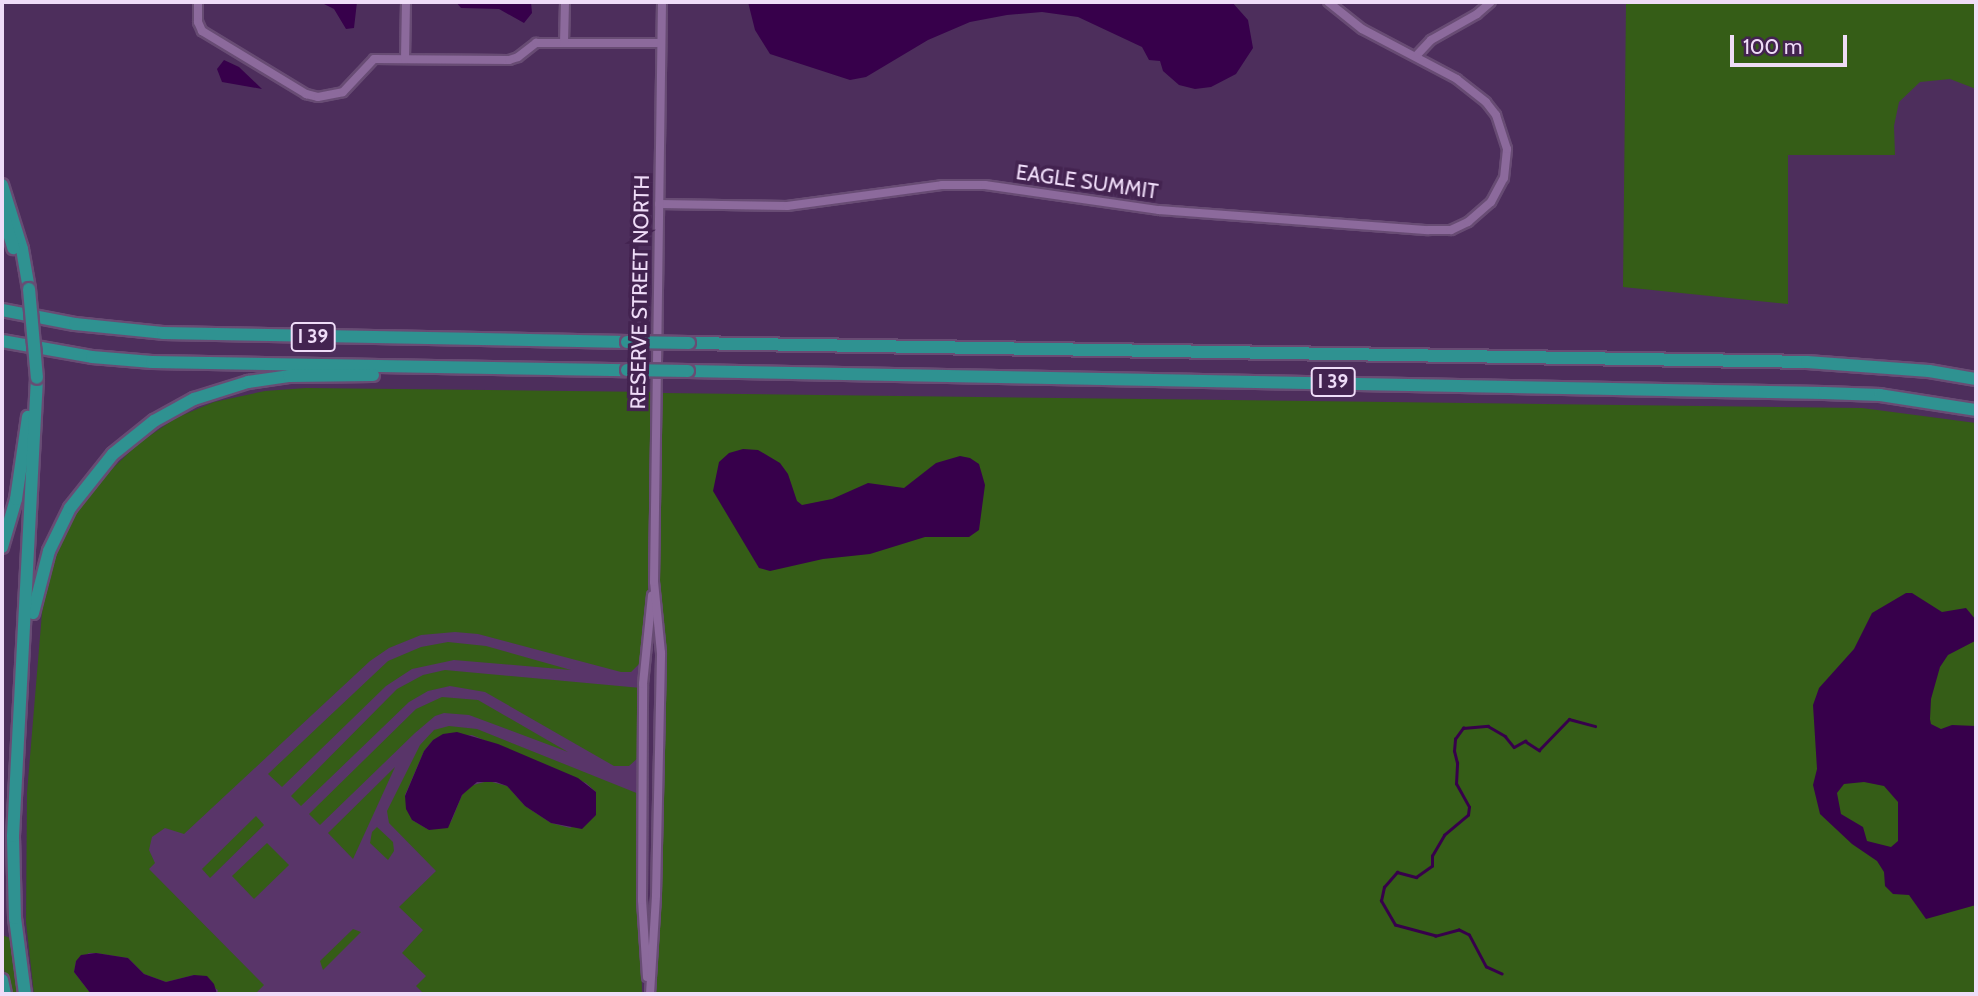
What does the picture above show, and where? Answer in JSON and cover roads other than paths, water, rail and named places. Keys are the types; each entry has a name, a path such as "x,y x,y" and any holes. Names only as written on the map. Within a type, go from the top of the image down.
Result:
{"highway":[{"path":"2,185 22,249 33,376 24,657 13,860 15,918 25,994"},
{"path":"2,211 24,288"},
{"name":"I 39","path":"2,310 75,324 163,333 1807,362 1929,371 1976,379"},
{"name":"I 39","path":"2,341 92,358 152,362 1824,393 1880,396 1976,410"},
{"path":"24,657 31,640 42,573 66,517 103,464 154,421 194,399 248,382 300,376 422,375 435,367"},
{"path":"2,547 22,472 33,376"},
{"path":"2,980 5,994"}],"street":[{"path":"198,2 198,25 202,31 306,94 331,96 352,84 370,60 512,60 536,43 661,43"},
{"path":"405,59 406,2"},
{"path":"564,43 565,2"},
{"name":"RESERVE STREET NORTH","path":"650,994 642,911 643,684 654,582 662,2"},
{"path":"1328,2 1355,25 1416,56 1431,40 1477,14 1491,2"},
{"name":"EAGLE SUMMIT","path":"659,204 787,206 942,185 985,185 1043,192 1117,206 1451,230 1468,222 1496,192 1507,163 1503,131 1496,115 1474,92 1416,56"},
{"name":"RESERVE STREET NORTH","path":"650,994 656,895 660,653 654,582"}],"waterway":[{"path":"1502,974 1486,967 1469,935 1459,930 1436,936 1395,925 1381,901 1384,887 1397,872 1416,877 1432,866 1432,856 1444,835 1468,815 1469,807 1456,784 1457,763 1454,751 1455,739 1463,728 1488,726 1505,736 1514,747 1525,741 1539,750 1569,719 1595,726"}]}
